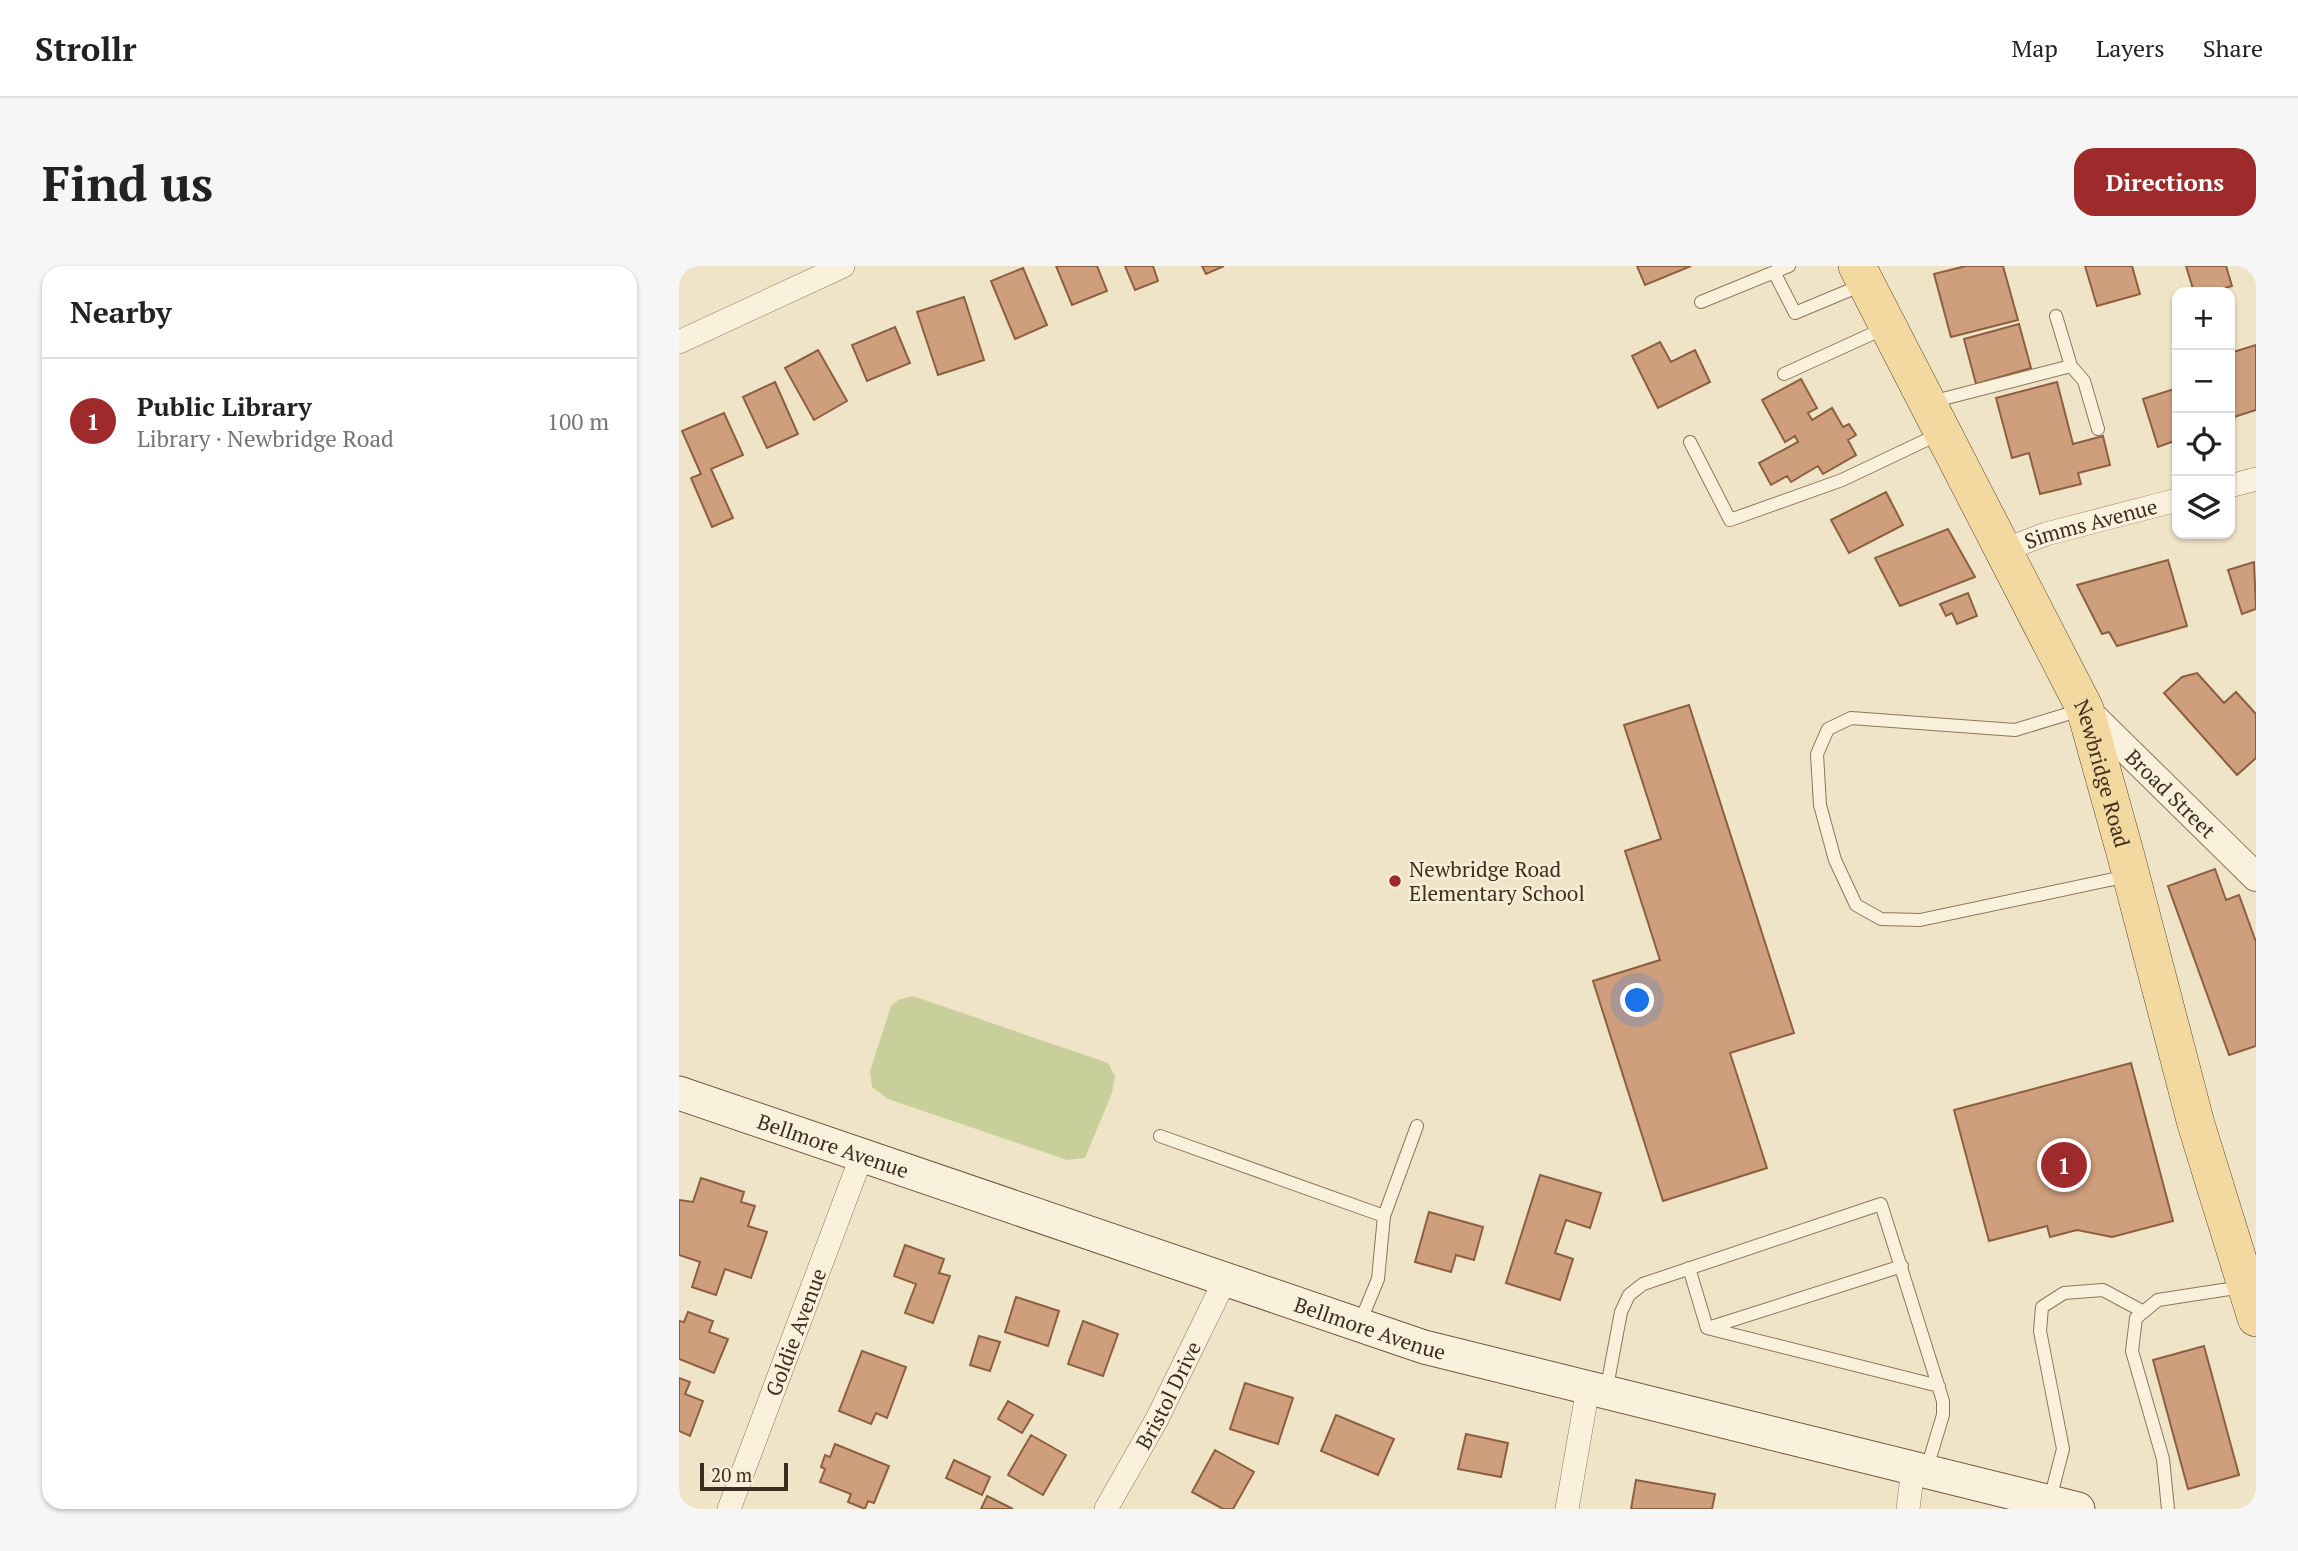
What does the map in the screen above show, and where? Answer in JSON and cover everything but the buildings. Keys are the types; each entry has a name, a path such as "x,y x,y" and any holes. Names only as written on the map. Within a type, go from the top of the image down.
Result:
{"main road":[{"name":"Newbridge Road","path":"1861,275 2085,709 2196,1124 2249,1284"},
{"name":"Bellmore Avenue","path":"679,1093 1424,1347 2064,1505"}],"street":[{"path":"679,342 843,266"},
{"path":"2235,485 2256,479"},
{"name":"Simms Avenue","path":"2004,550 2046,534 2172,501"},
{"name":"Broad Street","path":"2085,709 2256,877"},
{"name":"Goldie Avenue","path":"729,1509 862,1155"},
{"name":"Bristol Drive","path":"1107,1509 1157,1419 1225,1280"},
{"path":"1567,1509 1597,1390"},
{"path":"1908,1509 1920,1470"}],"lane":[{"path":"1701,302 1790,266"},
{"path":"1774,272 1795,313 1861,275"},
{"path":"2056,316 2071,366 2084,381 2098,429"},
{"path":"1784,374 1888,327"},
{"path":"1690,442 1730,520 1842,480 1935,417 2071,366"},
{"path":"2085,709 2015,730 1851,718 1828,729 1817,754 1819,805 1835,860 1850,894 1856,905 1881,919 1920,920 2131,876"},
{"path":"1359,1325 1378,1279 1384,1216 1417,1126"},
{"path":"1160,1136 1384,1216"},
{"path":"1597,1390 1621,1312 1629,1295 1643,1284 1881,1205 1943,1401 1943,1415 1920,1470"},
{"path":"1707,1328 1902,1266"},
{"path":"1689,1269 1707,1328"},
{"path":"2168,1509 2163,1459 2132,1351 2136,1318 2158,1300 2249,1284"},
{"path":"2064,1505 2063,1449 2040,1331 2042,1307 2064,1293 2103,1290 2144,1312"},
{"path":"1707,1328 1938,1386"}],"green space":[{"path":"913,996 1108,1063 1115,1076 1112,1093 1085,1158 1067,1160 888,1099 872,1087 870,1071 891,1006 898,1000"}],"place":[{"name":"Newbridge Road Elementary School","path":"1395,881"},
{"name":"Public Library","path":"2064,1165"}]}
